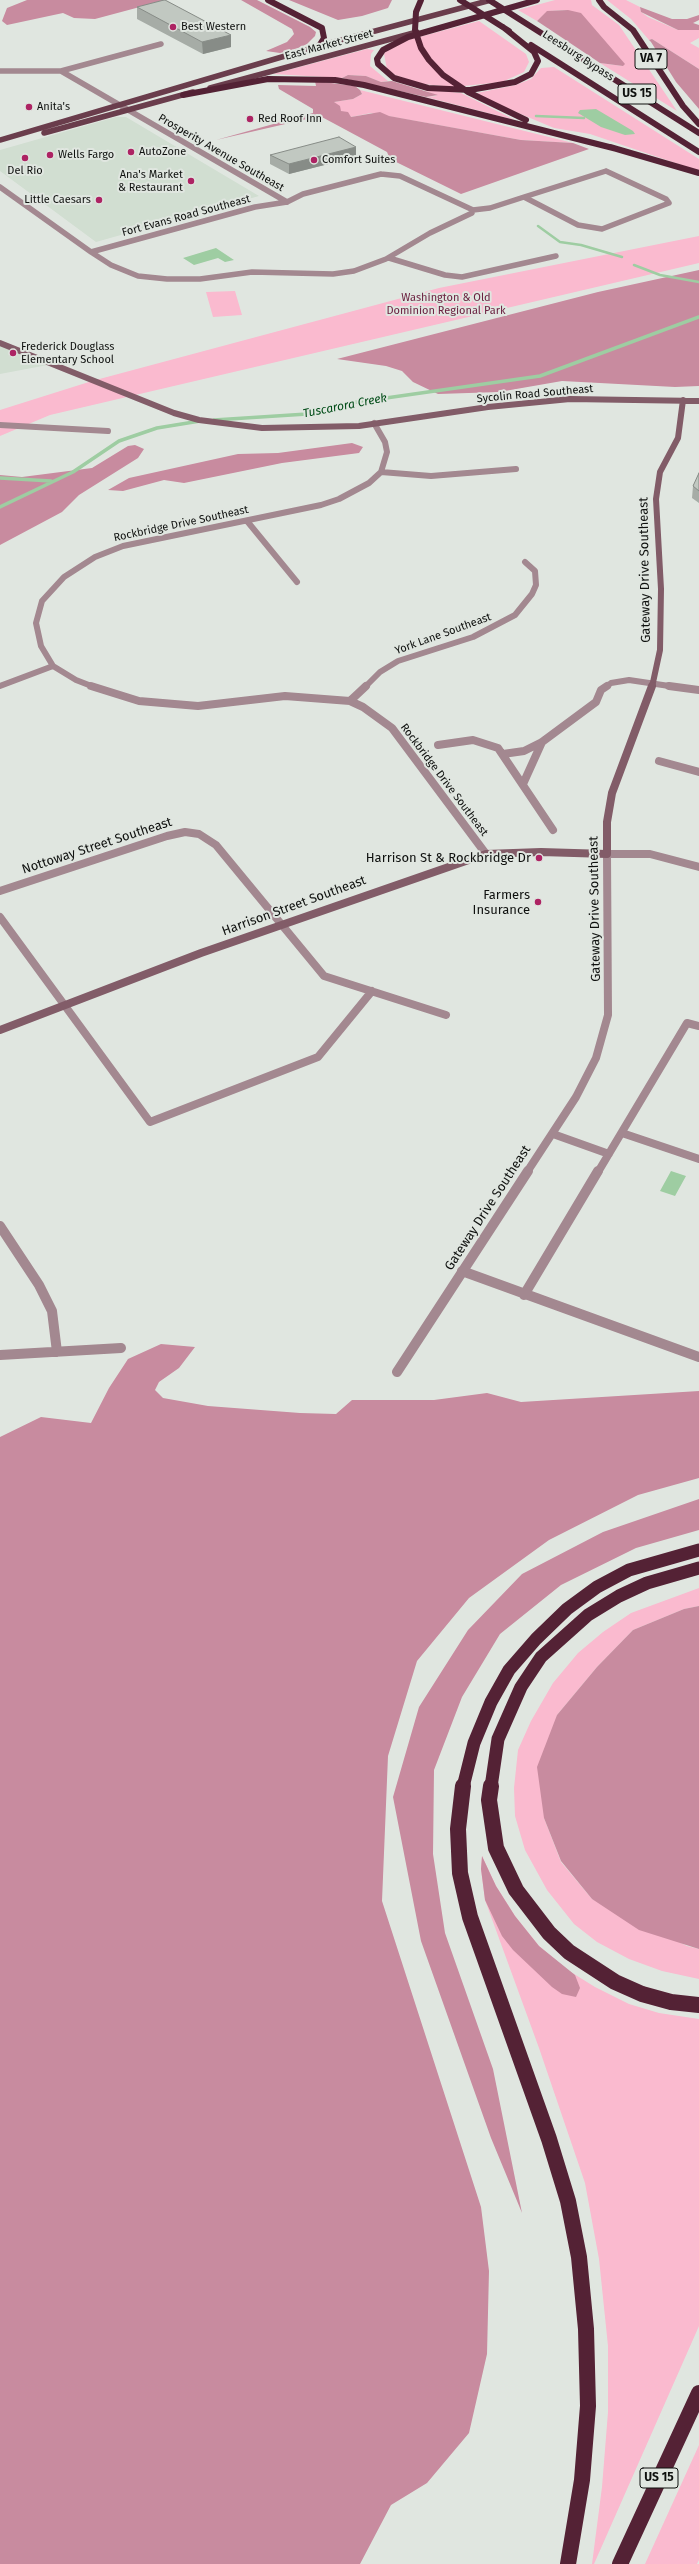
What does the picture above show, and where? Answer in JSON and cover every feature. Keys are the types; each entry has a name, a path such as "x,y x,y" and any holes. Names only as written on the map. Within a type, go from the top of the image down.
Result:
{"highway":[{"path":"268,0 322,28 324,38 319,46"},
{"path":"422,0 415,21 422,48 428,60 443,75 480,100 531,122 699,173"},
{"name":"Leesburg Bypass","path":"460,0 699,152"},
{"name":"Leesburg Bypass","path":"490,0 699,133"},
{"name":"East Market Street","path":"429,29 537,0"},
{"name":"VA 7","path":"599,0 604,7 633,30 683,106 699,124"},
{"path":"429,29 392,43 382,50 377,59 381,69 404,82 441,89 481,89 515,82 531,74 538,62 534,52 503,27"},
{"path":"183,95 268,79 301,78 335,80 364,84 616,149"},
{"path":"568,2564 582,2480 588,2406 586,2329 578,2257 568,2201 549,2139 470,1918 460,1873 458,1829 463,1784 474,1743 491,1702 509,1670 536,1639 567,1609 597,1587 629,1570 699,1550"},
{"path":"699,1568 647,1583 619,1596 588,1615 541,1656 521,1687 498,1739 489,1800 496,1848 505,1869 516,1890 554,1938 581,1961 615,1982 664,2000 699,2005"},
{"name":"US 15","path":"620,2564 699,2393"}],"main road":[{"name":"East Market Street","path":"0,139 319,46 490,0"},
{"name":"East Market Street","path":"0,146 127,110 429,29"}],"street":[{"path":"0,71 61,71 161,44"},
{"path":"61,71 127,110"},
{"name":"Prosperity Avenue Southeast","path":"127,110 287,202 303,194 359,178 392,174 473,210"},
{"path":"0,186 92,252 120,269 151,278 183,280 274,271 308,274 354,271 371,267 430,233 472,213 473,210 490,208 524,197 606,171 666,198 669,203 602,229 578,225 524,197"},
{"name":"Fort Evans Road Southeast","path":"92,252 255,207 287,202"},
{"path":"389,258 446,275 462,277 556,256"},
{"name":"Sycolin Road Southeast","path":"0,343 144,402 198,420 262,428 323,428 374,423 488,407 562,400 699,401"},
{"name":"Gateway Drive Southeast","path":"397,1372 588,1078 596,1058 608,1015 606,822 612,793 653,683 662,629 656,499 660,472 678,438 683,400"},
{"path":"374,423 385,442 387,452 381,472 431,476 516,469"},
{"path":"0,425 108,431"},
{"name":"Rockbridge Drive Southeast","path":"381,472 369,483 339,499 247,521 122,546 95,557 72,570 48,593 38,612 36,623 41,646 53,666 76,680 118,696 166,705 198,706 285,696 350,701 363,707 392,728 411,751 486,854"},
{"path":"247,521 297,582"},
{"name":"York Lane Southeast","path":"350,701 380,672 398,661 473,637 503,623 515,615 525,603 536,585 535,571 525,562"},
{"path":"0,686 53,666"},
{"path":"503,754 524,750 542,742 596,702 601,690 611,683 629,680 699,690"},
{"path":"438,746 473,740 495,746 503,754 553,830"},
{"path":"523,784 542,742"},
{"path":"659,761 699,772"},
{"name":"Nottoway Street Southeast","path":"0,891 167,836 192,833 207,838 216,846 324,976 446,1015"},
{"name":"Harrison Street Southeast","path":"0,1030 65,1007 282,924 486,854 541,852 607,854"},
{"path":"607,854 650,854 699,867"},
{"path":"0,917 150,1122 318,1057 372,991"},
{"path":"524,1295 687,1023 699,1026"},
{"path":"622,1133 699,1159"},
{"path":"552,1134 609,1154"},
{"path":"0,1226 39,1285 52,1311 56,1352"},
{"path":"462,1271 524,1295 699,1357"},
{"path":"0,1355 121,1348"}],"shaded area":[{"path":"27,0 166,0 95,19 74,18 63,13 7,25 2,21 7,8"},
{"path":"241,0 257,0 310,27 316,32 315,36 307,44 298,48 280,53 266,51 287,42 294,34 292,29"},
{"path":"289,0 392,0 388,8 362,16 338,20"},
{"path":"640,7 672,19 687,19 699,15 699,20 693,23 699,25 699,30 678,30 641,12"},
{"path":"568,10 581,13 625,64 623,66 600,63 537,21 547,11"},
{"path":"652,39 699,69 699,109 676,82 649,40"},
{"path":"348,75 366,76 381,82 392,81 438,95 426,97 342,78"},
{"path":"315,81 355,86 360,90 362,94 353,99 334,102 340,106 341,111 348,112 351,117 380,112 389,116 521,140 573,143 589,149 461,194 390,159 387,152 320,116 216,140 313,113 313,109 279,89 278,85 316,86"},
{"path":"596,109 633,131 635,134 625,135 601,127 578,113 580,110"},
{"path":"116,117 126,117 259,196 96,242 0,171 0,150"},
{"path":"216,248 234,260 225,262 218,258 194,265 183,258"},
{"path":"699,270 699,386 675,387 562,381 499,392 438,394 413,382 402,371 386,366 337,359 598,292"},
{"name":"Frederick Douglass Elementary School","path":"0,343 53,364 0,374"},
{"path":"352,443 363,447 359,453 282,463 184,483 164,480 123,491 108,490 129,478 238,454 278,453"},
{"path":"135,445 144,449 138,458 79,495 62,512 0,545 0,475 22,477 92,468 128,446"},
{"path":"671,1171 686,1176 675,1196 660,1191"},
{"path":"161,1344 195,1347 179,1368 159,1382 155,1390 163,1398 208,1406 300,1413 336,1414 352,1400 434,1400 487,1393 521,1402 699,1391 699,1478 638,1495 549,1540 469,1598 417,1661 388,1756 382,1901 481,2207 489,2271 487,2354 469,2433 427,2483 391,2505 360,2564 0,2564 0,1437 41,1417 91,1423 109,1388 128,1359"},
{"path":"699,1499 699,1530 636,1548 561,1585 500,1634 462,1697 434,1770 433,1854 445,1933 493,2069 522,2213 491,2138 421,1941 393,1797 419,1707 468,1630 522,1574 603,1532"},
{"path":"699,1606 699,1949 639,1930 592,1899 561,1861 544,1818 537,1767 557,1715 597,1667 633,1630 684,1609"},
{"path":"482,1856 496,1886 515,1916 539,1946 575,1975 580,1988 576,1997 562,1994 552,1987 513,1950 502,1936 485,1900 481,1869"}],"green space":[{"path":"555,0 591,0 592,5 619,25 677,111 600,63 623,66 567,10 548,11 537,21 518,10"},
{"path":"607,0 626,0 640,7 641,12 648,17 678,30 699,30 699,38 690,43 699,48 699,69 652,39 649,40 631,19"},
{"path":"479,21 526,54 529,62 524,72 502,82 454,87 422,84 395,75 387,69 384,54 387,50 408,40"},
{"path":"367,49 374,50 371,54 370,66 388,81 381,82 366,76 348,75 342,78 273,74"},
{"path":"554,67 699,159 699,171 590,134 554,128 492,102 477,93 516,85 531,79 541,68"},
{"path":"422,89 461,93 515,120 426,97 437,96"},
{"path":"360,90 573,143 521,140 371,113 351,117 341,111 334,102 353,99 362,94"},
{"name":"Washington & Old Dominion Regional Park","path":"699,236 699,263 50,415 0,436 0,410 92,381 439,288"},
{"path":"235,291 242,315 213,317 206,292"},
{"path":"699,1588 699,1606 684,1609 633,1630 597,1667 557,1715 544,1818 561,1862 592,1899 687,1946 699,1949 699,1979 662,1971 629,1959 597,1942 574,1924 547,1890 525,1850 515,1816 514,1788 518,1750 531,1721 553,1683 578,1653 603,1632 631,1613"},
{"path":"482,1856 496,1886 515,1916 539,1946 566,1969 595,1987 629,2004 659,2013 699,2019 699,2326 594,2564 592,2564 602,2487 608,2412 608,2346 599,2259 585,2183 539,2048 485,1900 481,1869"},
{"path":"699,2445 699,2560 697,2564 645,2564"}],"building":[{"path":"165,0 231,35 202,42 137,7"},
{"path":"339,137 356,147 289,164 270,155"},
{"path":"699,473 699,491 693,486"}],"waterway":[{"path":"536,116 584,118"},
{"path":"538,226 560,242 581,245 622,257"},
{"path":"634,265 660,275 699,282"},
{"name":"Tuscarora Creek","path":"214,420 307,414 351,403 540,376 699,317"},
{"name":"Tuscarora Creek","path":"0,507 73,472 119,441 157,428 200,421"},
{"path":"0,478 51,481"}],"place":[{"name":"Best Western","path":"173,27"},
{"name":"Anita's","path":"29,107"},
{"name":"Red Roof Inn","path":"250,119"},
{"name":"AutoZone","path":"131,152"},
{"name":"Wells Fargo","path":"50,155"},
{"name":"Del Rio","path":"25,158"},
{"name":"Comfort Suites","path":"314,160"},
{"name":"Ana's Market & Restaurant","path":"191,181"},
{"name":"Little Caesars","path":"99,200"},
{"name":"Frederick Douglass Elementary School","path":"13,353"},
{"name":"Harrison St & Rockbridge Dr","path":"539,858"},
{"name":"Farmers Insurance","path":"538,902"}]}
